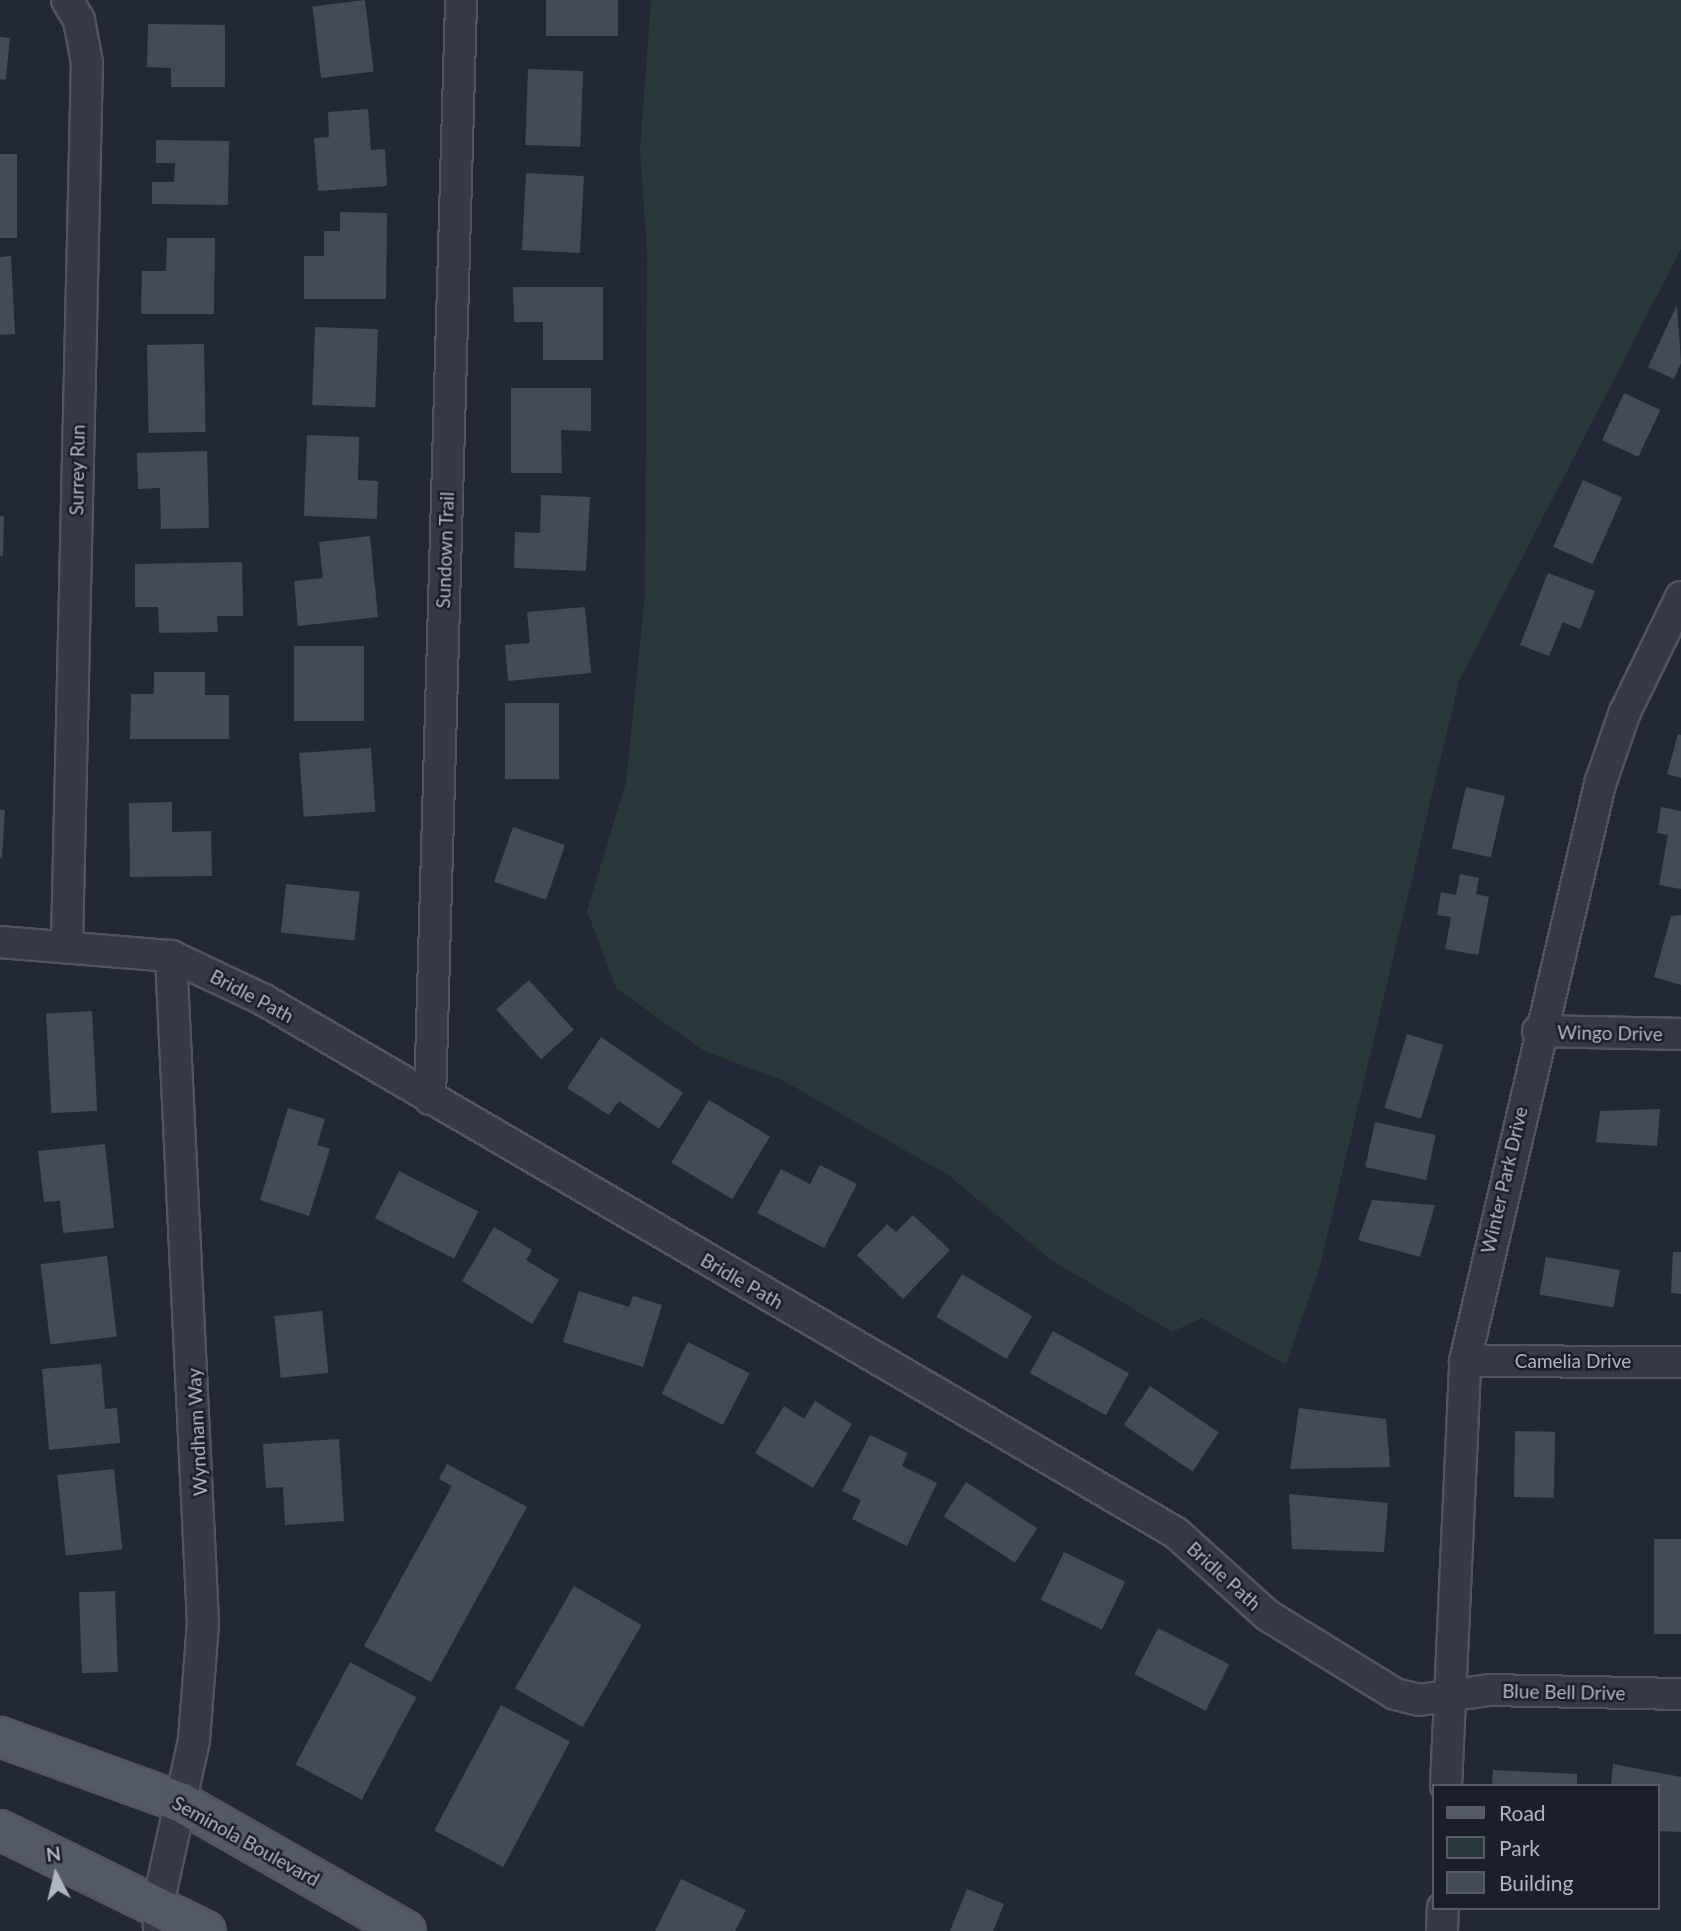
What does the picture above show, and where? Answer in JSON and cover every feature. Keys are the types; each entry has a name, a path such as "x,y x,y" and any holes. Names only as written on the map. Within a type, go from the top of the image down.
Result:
{"main road":[{"name":"Seminola Boulevard","path":"0,1737 180,1802 406,1931"},
{"path":"0,1830 159,1918 205,1931"}],"street":[{"name":"Surrey Run","path":"67,0 79,20 87,63 67,943"},
{"name":"Sundown Trail","path":"430,1099 461,0"},
{"name":"Winter Park Drive","path":"1446,1784 1447,1698 1465,1361 1538,1031 1600,784 1625,712 1681,597"},
{"name":"Bridle Path","path":"0,942 67,943 171,956 264,1000 1176,1534 1267,1615 1395,1694 1447,1698"},
{"name":"Wyndham Way","path":"159,1918 194,1740 203,1623 171,956"},
{"name":"Wingo Drive","path":"1538,1031 1681,1034"},
{"name":"Camelia Drive","path":"1465,1361 1681,1362"},
{"name":"Blue Bell Drive","path":"1447,1698 1489,1690 1681,1694"},
{"path":"1442,1931 1443,1910"}],"green space":[{"path":"651,0 1681,0 1681,249 1459,681 1320,1266 1286,1365 1202,1318 1172,1332 1051,1260 948,1175 784,1081 704,1051 616,988 587,911 626,782 645,592 647,252 640,150"}],"building":[{"path":"365,0 374,71 321,78 312,6"},
{"path":"546,0 618,0 618,36 546,36"},
{"path":"148,24 225,25 225,87 171,87 171,68 147,67"},
{"path":"0,37 10,38 6,80 0,79"},
{"path":"528,69 583,71 580,147 525,145"},
{"path":"368,109 371,150 385,149 387,186 318,191 314,138 329,137 328,112"},
{"path":"156,140 229,141 228,205 152,204 152,182 174,182 175,163 156,163"},
{"path":"0,154 17,154 17,238 0,238"},
{"path":"526,173 584,176 580,253 522,250"},
{"path":"340,212 387,213 386,299 304,299 304,256 324,256 324,231 340,231"},
{"path":"167,238 215,238 214,314 141,314 142,271 166,271"},
{"path":"11,256 15,334 0,335 0,257"},
{"path":"513,287 603,287 603,360 543,360 543,322 514,322"},
{"path":"1677,305 1681,363 1674,379 1648,367"},
{"path":"315,327 378,329 375,407 312,405"},
{"path":"204,344 206,432 149,433 147,345"},
{"path":"511,388 591,388 591,431 561,430 562,473 511,473"},
{"path":"1624,393 1660,410 1638,457 1602,440"},
{"path":"307,435 359,437 358,480 378,481 377,519 304,516"},
{"path":"207,451 209,528 161,529 160,488 138,489 137,453"},
{"path":"1583,480 1622,497 1593,564 1553,547"},
{"path":"541,495 590,497 586,571 514,568 515,532 540,533"},
{"path":"0,516 4,516 3,556 0,556"},
{"path":"370,536 378,617 298,626 294,581 323,578 319,542"},
{"path":"242,562 243,616 217,616 218,632 159,633 158,607 135,607 135,564"},
{"path":"1548,573 1595,591 1580,629 1563,622 1549,656 1520,645"},
{"path":"585,607 591,673 508,681 505,645 530,643 527,612"},
{"path":"294,646 364,646 364,721 294,721"},
{"path":"154,672 205,672 205,695 229,695 229,739 130,739 131,694 154,694"},
{"path":"505,703 559,703 559,779 505,779"},
{"path":"1678,734 1681,735 1681,778 1667,774"},
{"path":"371,748 375,812 304,817 299,753"},
{"path":"1466,787 1505,796 1491,857 1452,848"},
{"path":"172,802 172,832 211,831 212,876 130,877 129,803"},
{"path":"1661,807 1681,811 1681,889 1659,885 1668,835 1657,833"},
{"path":"0,810 5,810 2,858 0,858"},
{"path":"513,827 565,845 546,900 494,882"},
{"path":"1460,874 1479,878 1476,894 1489,897 1478,955 1445,949 1451,917 1437,915 1441,892 1456,895"},
{"path":"286,884 360,892 354,940 281,933"},
{"path":"1681,915 1681,985 1654,977 1671,916"},
{"path":"529,980 574,1030 541,1059 496,1009"},
{"path":"92,1011 97,1111 51,1113 46,1013"},
{"path":"1407,1034 1443,1045 1421,1119 1384,1108"},
{"path":"601,1037 683,1093 659,1129 619,1101 609,1115 567,1088"},
{"path":"709,1100 770,1137 732,1199 671,1163"},
{"path":"288,1108 325,1119 317,1145 330,1149 309,1216 260,1200"},
{"path":"1660,1109 1657,1146 1596,1142 1600,1111"},
{"path":"1375,1122 1436,1135 1426,1180 1365,1167"},
{"path":"105,1144 114,1228 63,1233 60,1201 44,1202 38,1151"},
{"path":"820,1165 857,1184 824,1248 757,1213 781,1169 810,1184"},
{"path":"399,1171 478,1211 454,1259 375,1218"},
{"path":"1372,1200 1435,1205 1420,1257 1358,1240"},
{"path":"913,1215 950,1250 903,1299 857,1255 887,1224 896,1232"},
{"path":"494,1227 532,1250 526,1260 559,1280 532,1324 462,1281"},
{"path":"1673,1252 1681,1252 1681,1294 1671,1293"},
{"path":"107,1256 117,1336 50,1345 40,1264"},
{"path":"1546,1257 1620,1270 1613,1307 1539,1294"},
{"path":"962,1274 1032,1316 1007,1359 936,1317"},
{"path":"579,1291 629,1307 633,1296 662,1305 643,1367 563,1342"},
{"path":"322,1311 328,1373 281,1378 274,1316"},
{"path":"1053,1331 1129,1373 1106,1415 1030,1373"},
{"path":"688,1342 749,1373 723,1425 662,1394"},
{"path":"101,1364 105,1409 117,1408 120,1443 49,1450 42,1369"},
{"path":"1150,1386 1219,1432 1193,1471 1124,1425"},
{"path":"815,1401 852,1424 813,1488 755,1453 784,1406 804,1419"},
{"path":"1299,1408 1386,1419 1390,1467 1290,1469"},
{"path":"1515,1431 1555,1432 1554,1498 1514,1497"},
{"path":"870,1435 908,1453 902,1466 937,1483 907,1546 852,1519 861,1500 842,1491"},
{"path":"339,1439 344,1521 285,1525 283,1487 266,1488 263,1444"},
{"path":"447,1464 527,1507 431,1682 364,1646 452,1486 439,1479"},
{"path":"114,1469 122,1550 66,1556 57,1475"},
{"path":"966,1482 1037,1528 1015,1563 944,1516"},
{"path":"1289,1494 1388,1503 1384,1552 1292,1549"},
{"path":"1654,1539 1681,1539 1681,1634 1654,1634"},
{"path":"1064,1552 1125,1582 1102,1629 1041,1600"},
{"path":"574,1586 642,1625 583,1727 515,1688"},
{"path":"115,1591 118,1672 82,1673 79,1592"},
{"path":"1158,1628 1229,1664 1206,1711 1134,1674"},
{"path":"350,1662 416,1697 362,1800 296,1764"},
{"path":"501,1705 570,1742 503,1867 434,1830"},
{"path":"1613,1764 1681,1777 1681,1832 1660,1831 1660,1784 1611,1784"},
{"path":"1493,1770 1577,1774 1577,1784 1492,1784"},
{"path":"681,1879 746,1910 735,1931 655,1931"},
{"path":"967,1889 1004,1904 993,1931 950,1931"}]}
